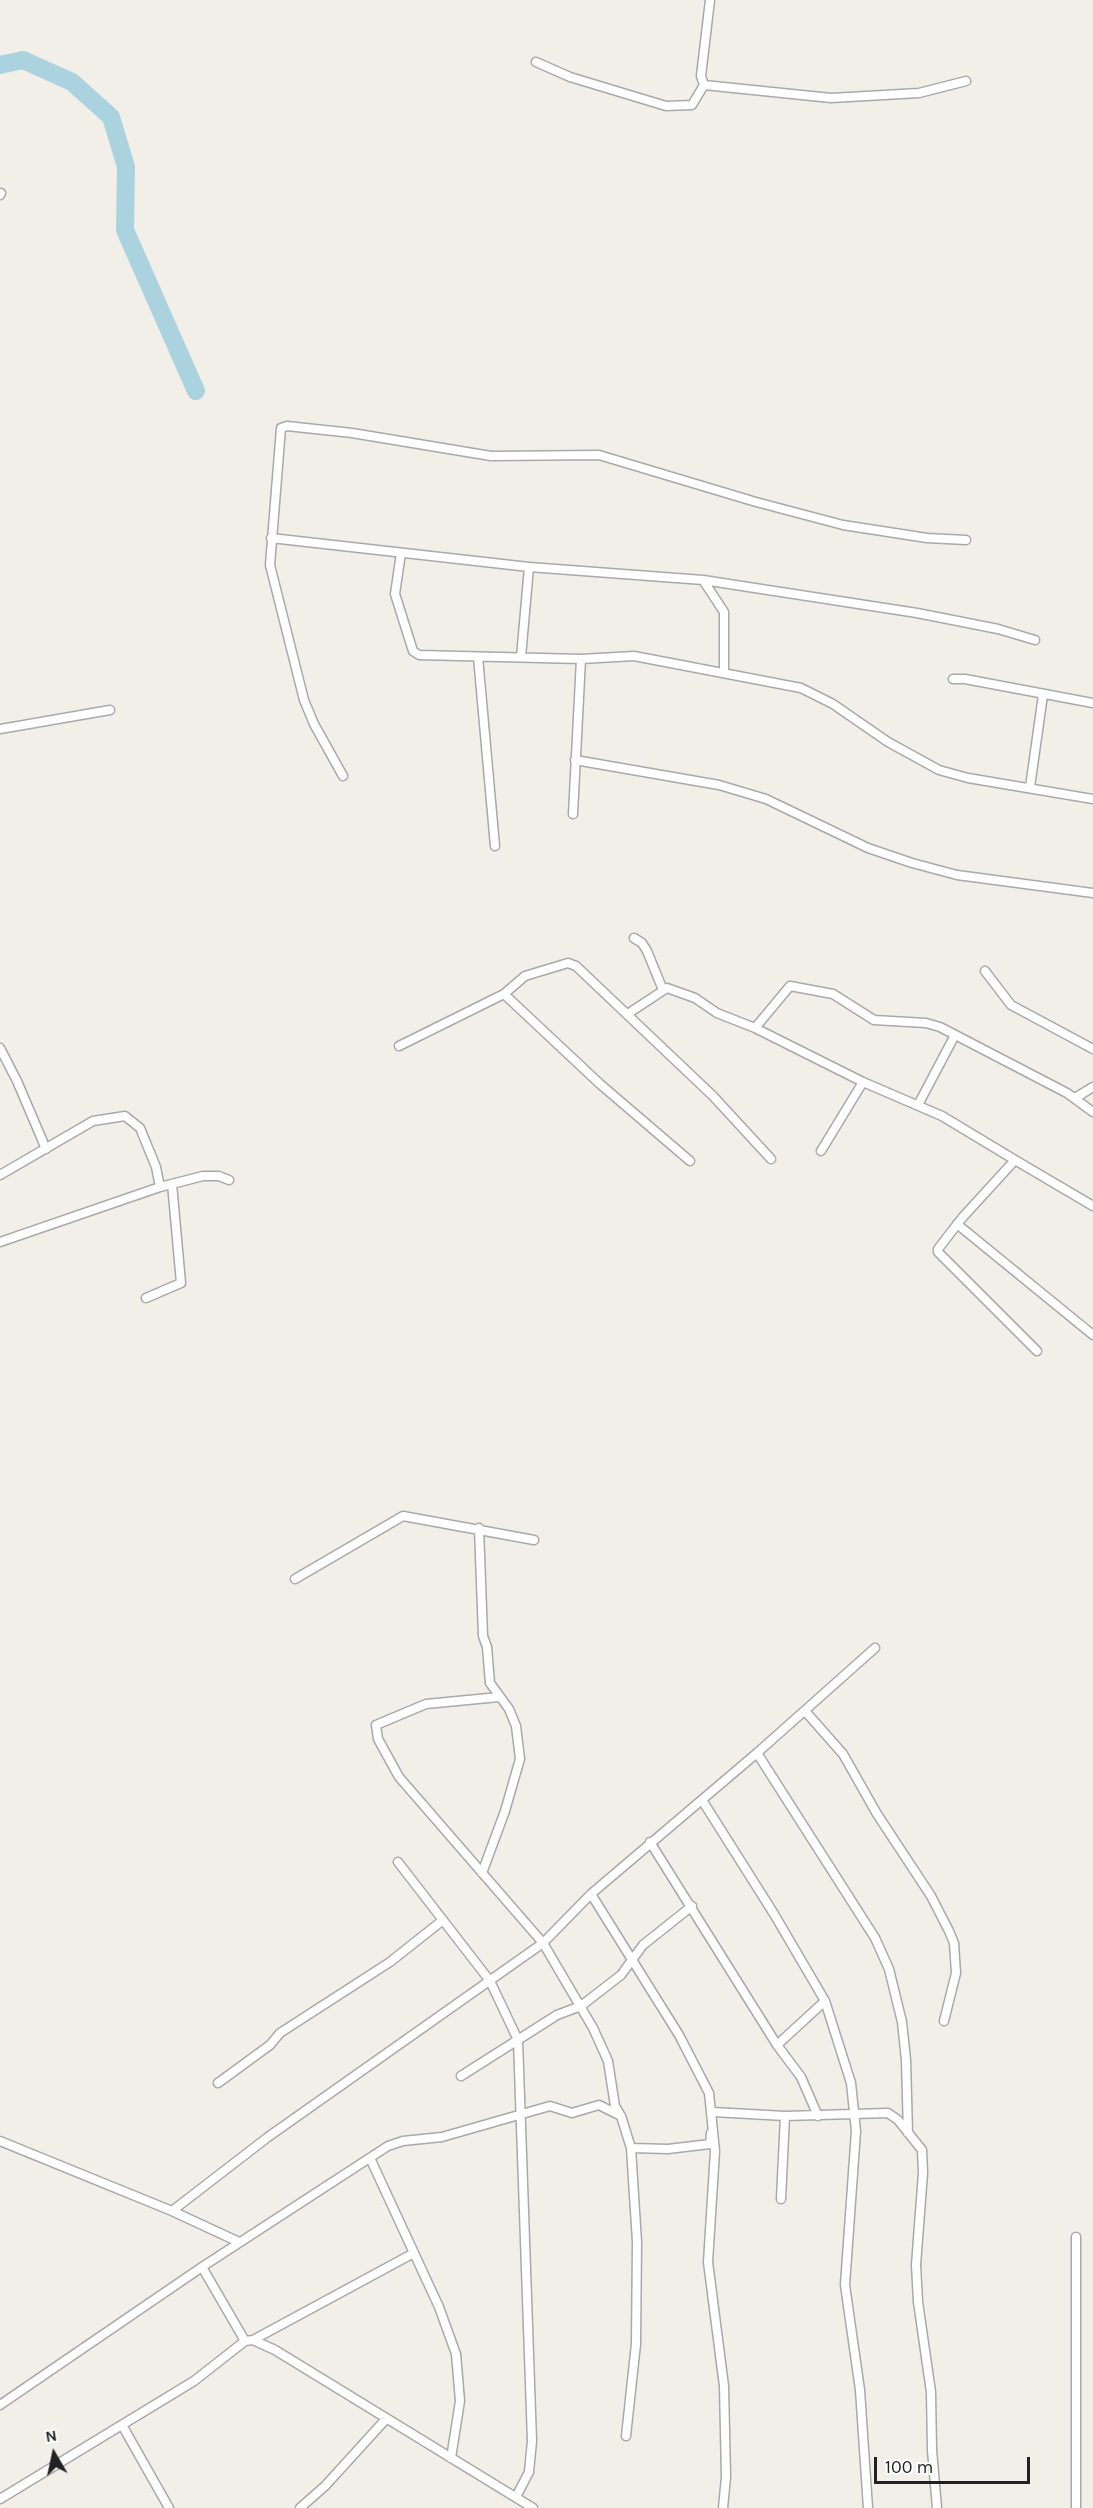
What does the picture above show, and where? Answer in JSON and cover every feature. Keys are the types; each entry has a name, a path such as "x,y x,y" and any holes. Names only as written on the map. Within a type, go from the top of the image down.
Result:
{"street":[{"path":"536,62 570,77 666,106 692,105 704,85 701,76 710,0"},
{"path":"704,85 831,98 919,93 966,81"},
{"path":"343,776 314,724 304,700 270,565 280,428 287,426 352,433 490,456 598,455 843,525 927,538 966,540"},
{"path":"271,538 529,567 703,580 916,613 998,628 1035,640"},
{"path":"401,553 395,594 413,651 425,656 581,659 634,656 801,688 815,694 888,742 939,770 968,778 1093,799"},
{"path":"521,657 529,567"},
{"path":"703,580 724,612 724,672"},
{"path":"478,657 495,846"},
{"path":"573,814 581,659"},
{"path":"953,679 965,679 1093,703"},
{"path":"1030,787 1043,695"},
{"path":"0,729 110,710"},
{"path":"575,760 719,785 766,799 868,848 957,875 1093,893"},
{"path":"634,938 642,943 647,951 663,990"},
{"path":"399,1046 504,994 525,976 572,964 629,1013 713,1096 771,1159"},
{"path":"985,971 1011,1005 1093,1049"},
{"path":"755,1028 789,986 833,994 874,1020 926,1023 955,1035 1075,1098 1093,1112"},
{"path":"629,1013 667,988 695,998 717,1013 755,1028 863,1082 918,1105 1093,1206"},
{"path":"504,994 600,1084 690,1161"},
{"path":"918,1105 955,1035"},
{"path":"0,1048 46,1149"},
{"path":"821,1151 863,1082"},
{"path":"1075,1098 1093,1087"},
{"path":"0,1174 93,1120 125,1116 140,1128 156,1167 160,1186"},
{"path":"1015,1160 957,1224 938,1252 1038,1351"},
{"path":"0,1242 160,1186 213,1175 229,1180"},
{"path":"146,1298 181,1283 172,1184"},
{"path":"957,1224 1093,1335"},
{"path":"295,1579 400,1517 479,1528 534,1540"},
{"path":"479,1528 483,1636 487,1647 489,1683 509,1709 516,1726 520,1759 505,1811 482,1873"},
{"path":"172,2211 268,2137 543,1943 591,1894 757,1753 875,1648"},
{"path":"499,1697 434,1702 376,1725 378,1739 399,1777 543,1943 581,2006 604,2050 611,2074 615,2106 621,2116 630,2148 637,2242 636,2344 626,2436"},
{"path":"805,1711 843,1754 949,1931 954,1943 956,1973 944,2021"},
{"path":"757,1753 875,1938 889,1969 903,2022 908,2133"},
{"path":"702,1800 774,1914 825,2001 846,2064 856,2114 845,2285 860,2390 868,2508"},
{"path":"650,1842 777,2045 801,2077 818,2116"},
{"path":"398,1862 490,1982 518,2040 532,2441 529,2472 516,2497"},
{"path":"591,1894 701,2074 709,2093 713,2112 715,2151 708,2262 724,2386 726,2477 723,2508"},
{"path":"461,2076 557,2015 581,2006 621,1975 643,1945 692,1906"},
{"path":"218,2083 270,2045 279,2033 390,1962 443,1920"},
{"path":"777,2045 825,2001"},
{"path":"0,2405 202,2267 396,2143 442,2137 550,2106 572,2113 599,2105 621,2116"},
{"path":"713,2112 785,2116 888,2113 898,2120 922,2150 916,2265 918,2302 931,2392 932,2450 937,2508"},
{"path":"630,2148 668,2149 710,2144 713,2112"},
{"path":"781,2199 785,2116"},
{"path":"0,2141 172,2211 240,2242"},
{"path":"370,2158 412,2254 439,2307 456,2354 460,2401 451,2458"},
{"path":"1076,2237 1076,2508"},
{"path":"0,2499 194,2380 249,2341 412,2254"},
{"path":"202,2267 249,2341 275,2350 533,2508"},
{"path":"300,2508 325,2486 386,2419"},
{"path":"122,2425 169,2508"}],"waterway":[{"path":"0,65 23,60 72,82 111,117 126,167 125,230 196,391"}]}
